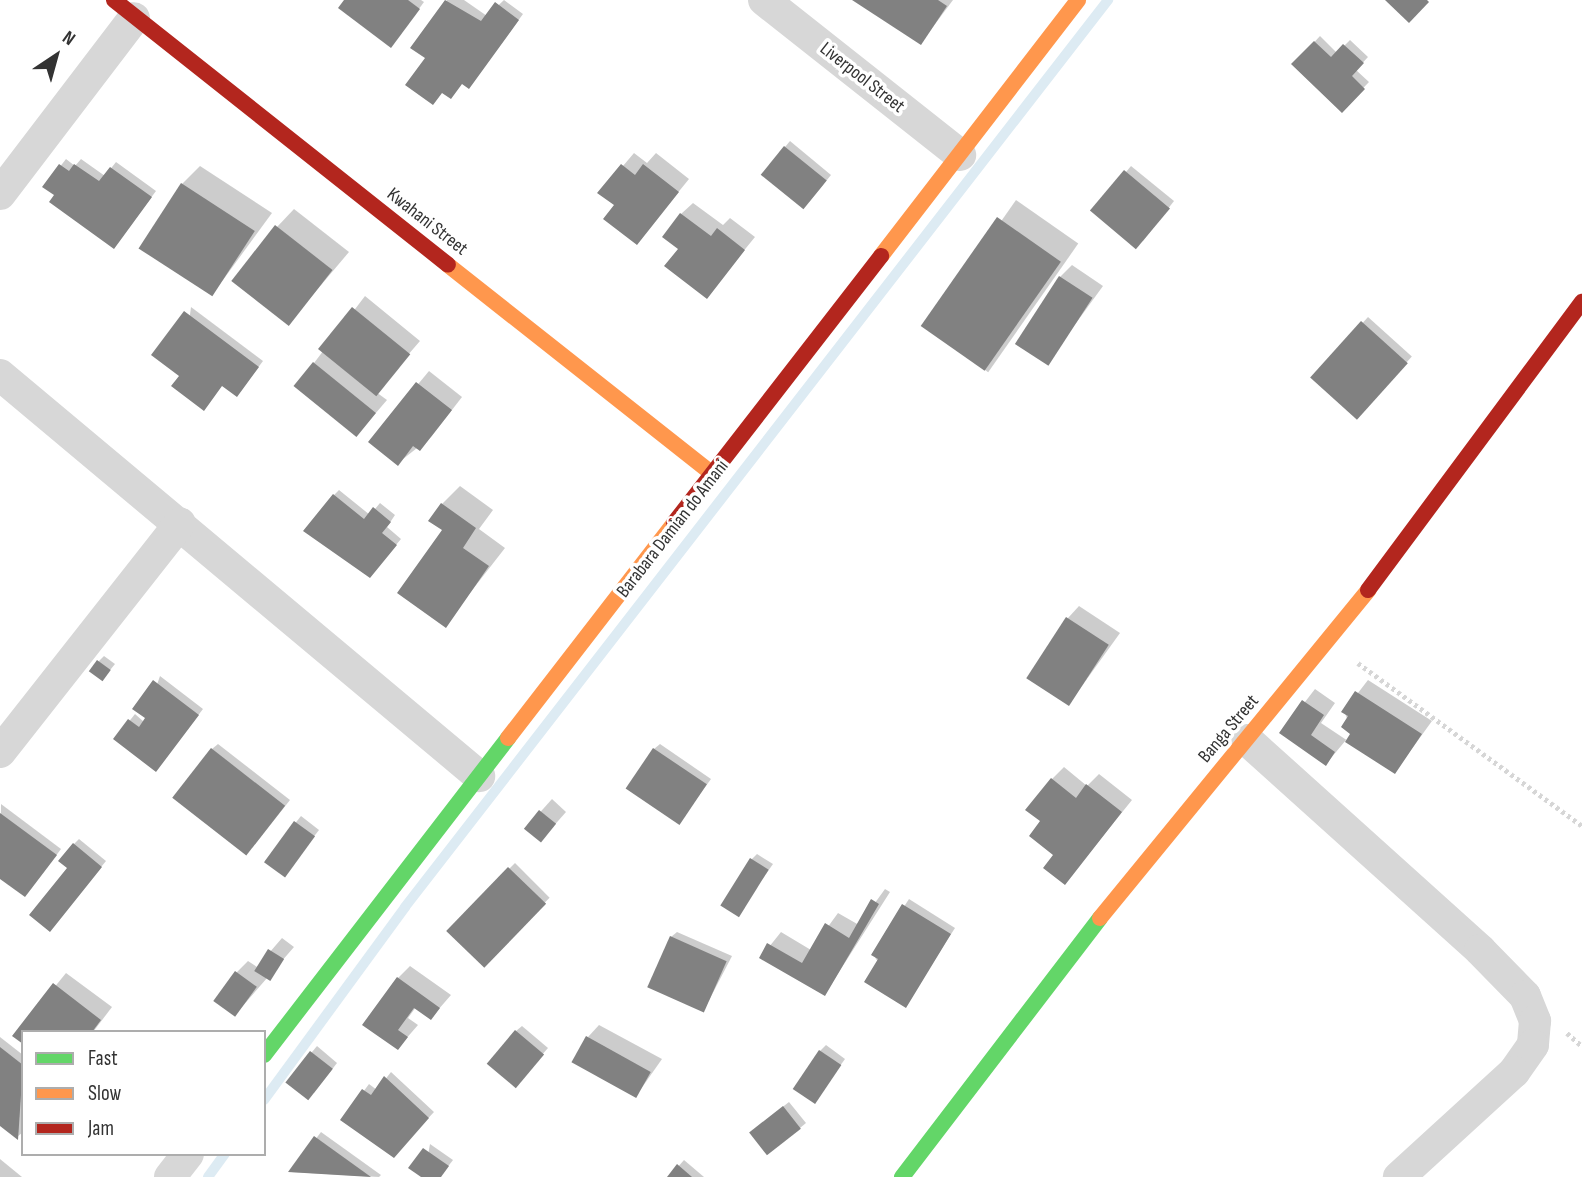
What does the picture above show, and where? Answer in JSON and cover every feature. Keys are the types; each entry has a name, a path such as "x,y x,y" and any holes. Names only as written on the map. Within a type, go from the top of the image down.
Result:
{"street":[{"name":"Liverpool Street","path":"764,0 960,155"},
{"name":"Barabara Damian do Amani","path":"266,1052 715,476 1078,0"},
{"path":"0,194 124,9"},
{"name":"Kwahani Street","path":"124,9 715,476"},
{"name":"Banga Street","path":"902,1177 1049,979 1329,642 1582,302"},
{"path":"0,376 180,523 479,776"},
{"path":"0,752 180,523"},
{"path":"1247,740 1489,960 1525,996 1535,1021 1533,1045 1514,1072 1399,1177"},
{"path":"170,1177 186,1156"}],"path":[{"path":"1329,642 1582,826"}],"building":[{"path":"344,0 408,0 420,9 391,48 338,8"},
{"path":"445,0 481,21 495,2 519,20 469,89 462,84 451,99 442,93 433,105 405,85 425,58 410,48"},
{"path":"852,0 938,0 947,6 921,45"},
{"path":"1385,0 1427,0 1429,2 1409,23"},
{"path":"1314,41 1331,57 1343,44 1364,63 1352,76 1365,89 1342,113 1291,64"},
{"path":"784,146 827,181 803,209 761,175"},
{"path":"59,164 69,171 74,164 99,181 110,167 152,197 114,249 49,202 54,195 42,187"},
{"path":"621,164 635,175 643,164 679,192 637,245 603,219 614,205 597,193"},
{"path":"1124,170 1170,209 1136,249 1090,211"},
{"path":"181,183 255,231 212,296 139,248"},
{"path":"680,213 711,236 717,228 745,250 707,299 664,266 678,249 662,237"},
{"path":"997,217 1061,262 985,371 921,326"},
{"path":"275,225 333,270 289,326 231,281"},
{"path":"1059,276 1093,298 1048,366 1015,344"},
{"path":"352,307 410,354 376,396 318,349"},
{"path":"184,311 259,367 237,397 222,386 204,411 171,386 179,376 151,355"},
{"path":"1361,321 1408,363 1357,420 1310,377"},
{"path":"313,362 376,413 356,437 293,386"},
{"path":"416,382 452,410 420,451 413,446 398,466 368,442"},
{"path":"333,494 364,519 373,507 391,522 382,533 397,545 370,578 303,531"},
{"path":"441,503 476,528 463,548 489,566 446,628 397,593 442,530 428,521"},
{"path":"1066,617 1109,645 1069,706 1026,678"},
{"path":"97,660 111,670 103,681 89,671"},
{"path":"153,680 199,715 156,772 113,739 128,719 139,727 145,718 132,709"},
{"path":"1355,691 1422,734 1395,774 1345,742 1350,734 1341,727 1348,716 1341,712"},
{"path":"1302,700 1324,715 1311,735 1335,752 1326,766 1279,733"},
{"path":"211,748 285,806 246,856 172,798"},
{"path":"653,748 707,784 679,825 626,789"},
{"path":"1051,778 1076,798 1086,784 1122,812 1065,885 1043,868 1053,855 1029,836 1040,821 1025,810"},
{"path":"539,810 556,824 541,842 524,829"},
{"path":"0,813 57,855 25,897 0,879"},
{"path":"294,821 315,836 285,878 264,862"},
{"path":"73,843 102,867 50,932 29,915 67,868 58,861"},
{"path":"750,858 769,870 739,917 720,905"},
{"path":"508,867 546,904 484,968 446,931"},
{"path":"871,899 879,904 825,996 759,958 767,943 802,963 825,923 849,938"},
{"path":"902,904 951,934 906,1008 864,982 878,959 871,955"},
{"path":"670,936 727,961 704,1012 647,987"},
{"path":"268,949 284,959 270,981 254,971"},
{"path":"235,971 257,987 235,1017 213,1001"},
{"path":"397,977 440,1008 431,1020 414,1008 398,1030 408,1037 398,1050 362,1025"},
{"path":"53,983 101,1020 94,1030 21,1030 21,1043 12,1036"},
{"path":"515,1030 544,1054 516,1088 487,1064"},
{"path":"586,1036 651,1072 636,1098 571,1062"},
{"path":"0,1047 21,1063 18,1140 0,1126"},
{"path":"819,1050 841,1065 815,1104 793,1089"},
{"path":"310,1051 333,1069 308,1100 285,1083"},
{"path":"384,1076 429,1118 394,1158 340,1120 362,1089 371,1095"},
{"path":"783,1106 801,1129 767,1155 749,1132"},
{"path":"314,1136 371,1177 288,1172"},
{"path":"423,1148 449,1166 441,1177 421,1177 408,1168"},
{"path":"677,1164 692,1177 667,1177"}],"waterway":[{"path":"266,1097 405,907 1108,0"},
{"path":"208,1177 224,1156"}],"traffic: fast":[{"path":"266,1052 508,738"},
{"path":"902,1177 1100,918"}],"traffic: slow":[{"path":"881,256 1078,0"},
{"path":"448,265 715,476"},
{"path":"508,738 674,523"},
{"path":"1100,918 1368,590"}],"traffic: jam":[{"path":"114,0 448,265"},
{"path":"674,523 881,256"},
{"path":"1368,590 1582,302"}]}
